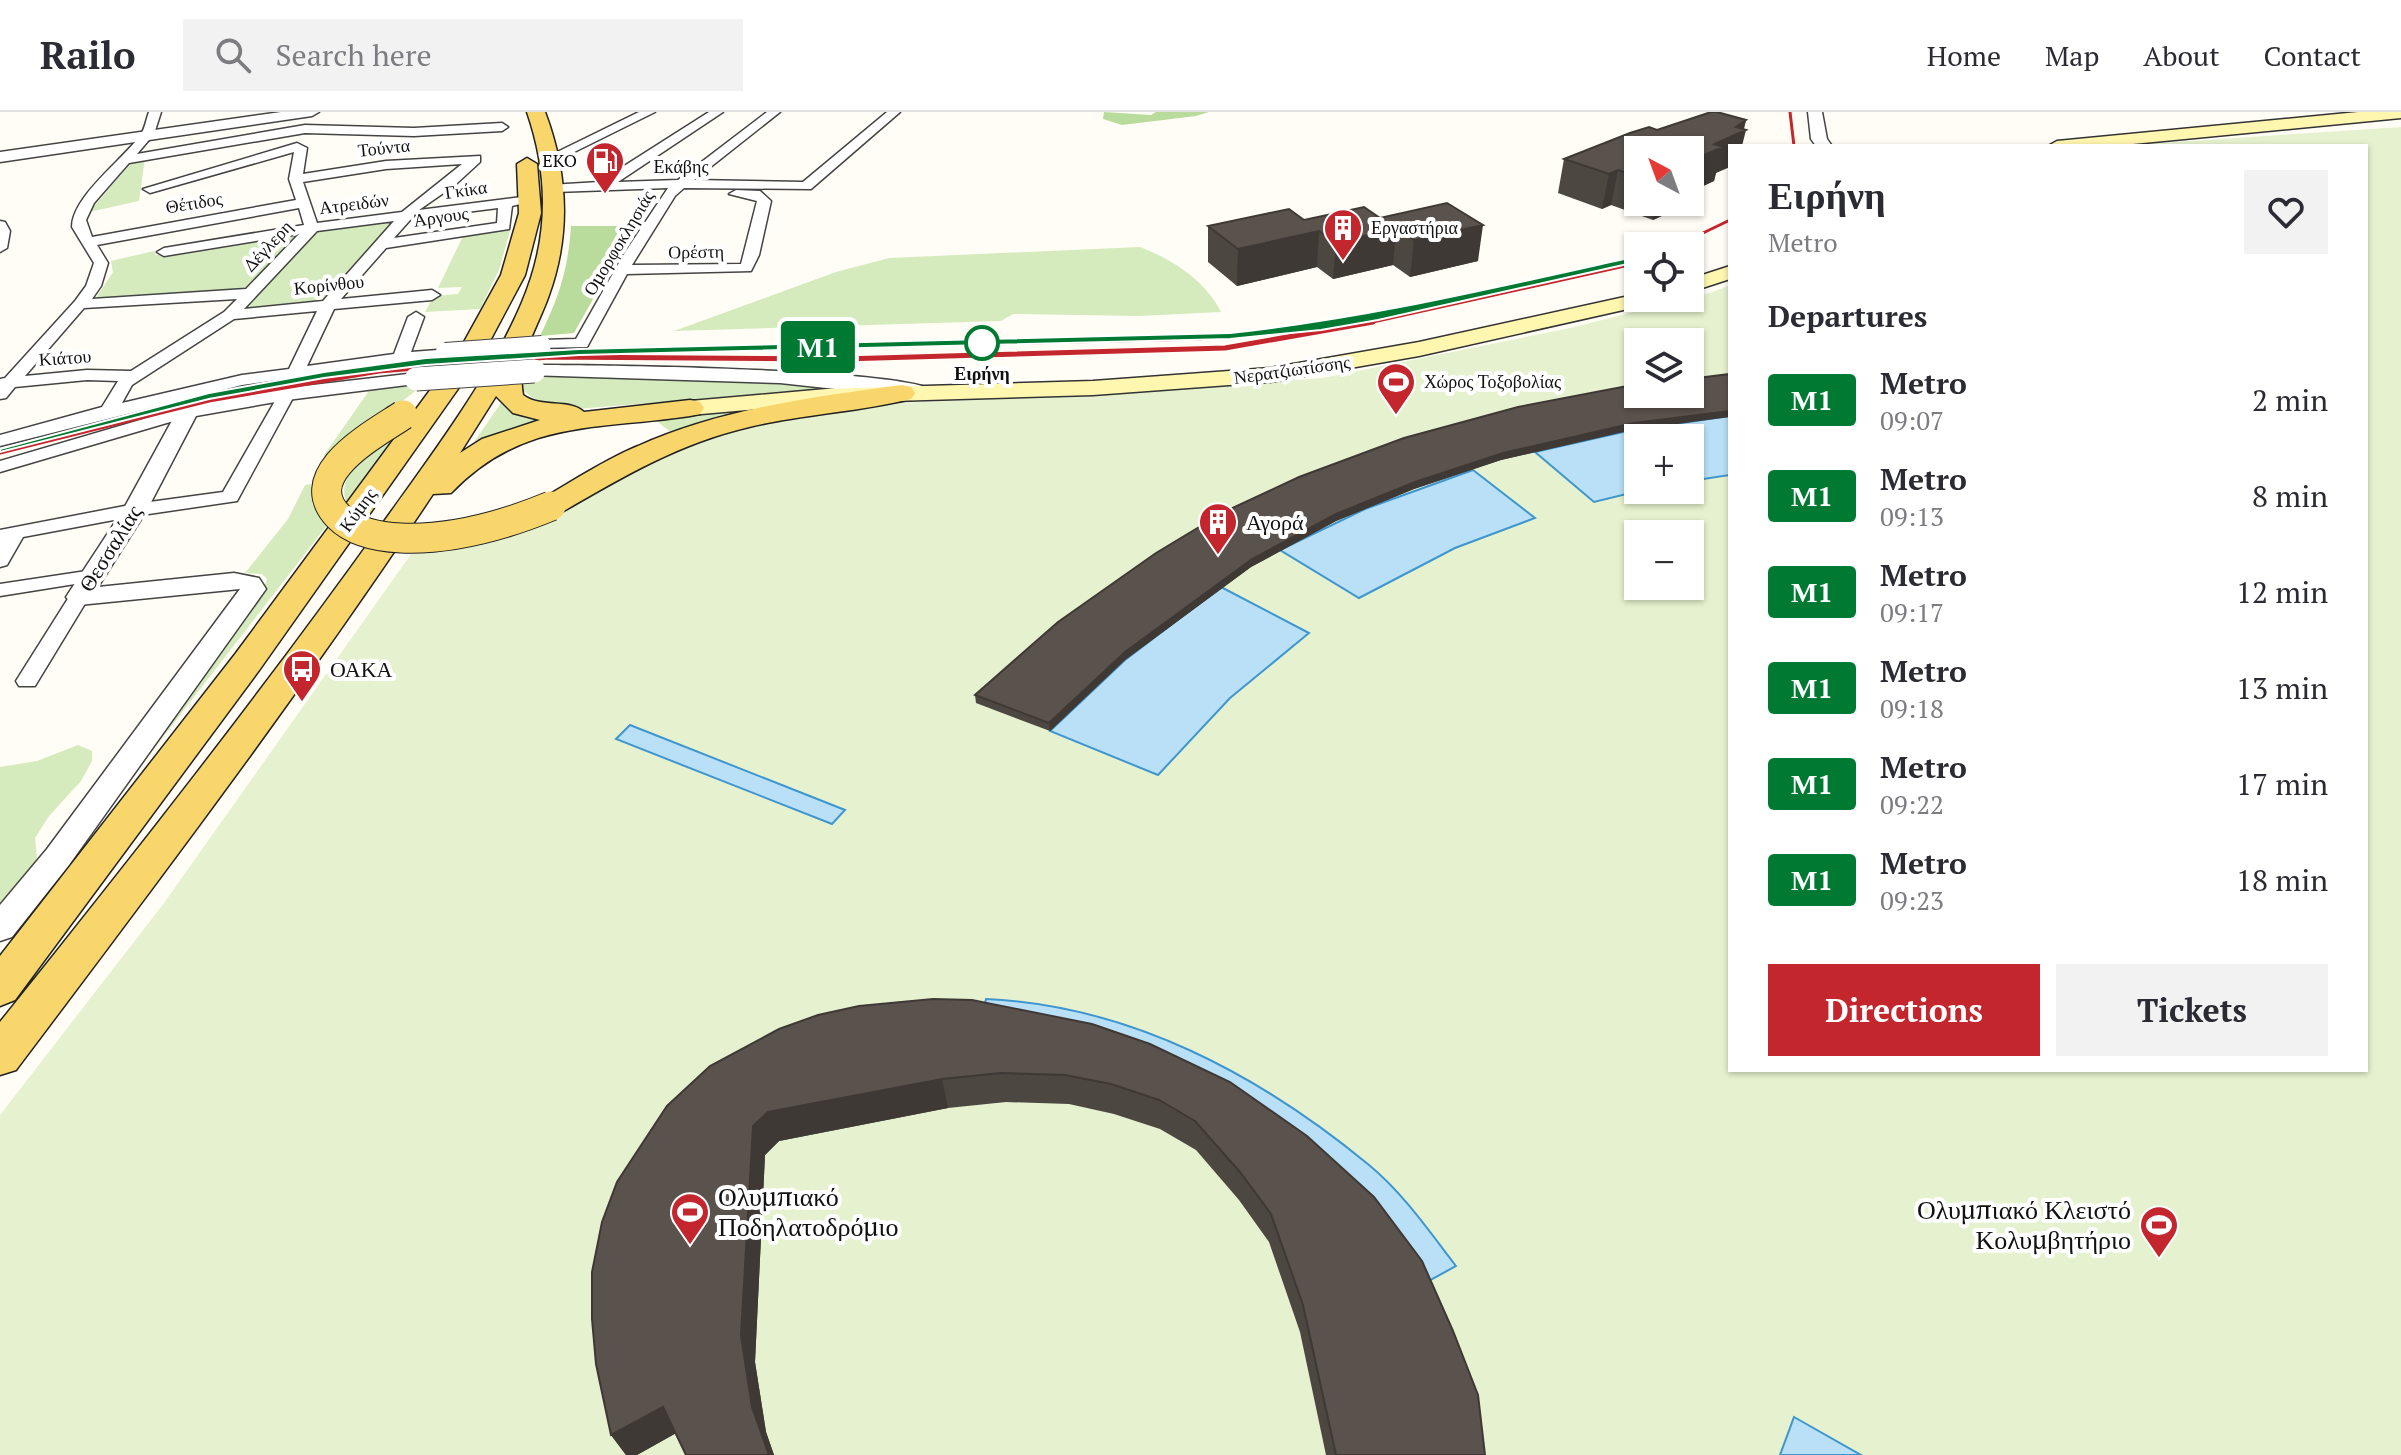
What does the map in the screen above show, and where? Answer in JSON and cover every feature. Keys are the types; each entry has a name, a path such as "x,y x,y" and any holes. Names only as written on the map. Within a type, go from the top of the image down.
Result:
{"main road":[{"name":"Κύμης","path":"0,1056 188,816 359,581 438,466 528,346 556,214 551,158 536,113"},
{"path":"2078,144 2401,113"},
{"name":"Κύμης","path":"0,988 248,661 465,359 513,275 530,213 517,201 514,130"},
{"path":"1704,281 1728,273"},
{"name":"Νερατζιωτίσσης","path":"690,408 797,397 1093,388 1270,375 1419,349 1624,304"},
{"path":"528,346 507,389 511,399 523,407 555,414 690,408"},
{"path":"465,359 403,415 352,450 330,477 326,491 328,504 346,523 393,537 440,537 507,524 551,506 631,459 702,431 795,407 914,393"},
{"path":"359,581 406,532 453,472 487,448 526,432 562,423 690,408"},
{"name":"Κύμης","path":"0,1080 110,942 165,861 188,816"},
{"name":"Κύμης","path":"0,958 38,913 89,872"}],"street":[{"path":"139,153 155,112"},
{"path":"0,157 310,112 305,129"},
{"path":"463,129 474,112"},
{"path":"551,158 649,112"},
{"path":"601,187 717,112"},
{"name":"Ομορφοκλησιάς","path":"528,346 581,344 622,270 675,188 774,112"},
{"name":"Εκάβης","path":"555,188 806,186 894,112"},
{"path":"1815,112 1823,144"},
{"path":"4,387 80,304 100,272 101,263 79,227 79,220 88,202 125,160 139,153 305,129 391,132 514,130"},
{"name":"Δέγλερη","path":"109,411 116,394 132,376 230,315 312,228 296,179 301,148 149,195 139,153"},
{"name":"Τούντα","path":"296,179 386,165 475,159 406,216"},
{"name":"Ορέστη","path":"622,270 732,269 748,266 763,198 756,194 675,188"},
{"name":"Γκίκα","path":"406,216 517,201"},
{"name":"Άργους","path":"384,244 504,226 517,201"},
{"name":"Θέτιδος","path":"89,242 304,203"},
{"path":"296,371 328,305 406,216"},
{"name":"Ατρειδών","path":"164,252 406,216"},
{"path":"0,226 0,248"},
{"path":"80,304 252,293"},
{"name":"Κορίνθου","path":"230,315 432,295"},
{"path":"401,356 416,317"},
{"path":"0,441 218,385 401,356 465,359 528,346"},
{"name":"Νερατζιωτίσσης","path":"188,411 287,394 416,379 465,359 534,371 710,373 807,379 914,393"},
{"name":"Κιάτου","path":"4,387 87,375 132,376"},
{"path":"0,561 8,535 135,510 230,497 287,394"},
{"path":"0,467 97,439 149,419 188,411"},
{"name":"Θεσσαλίας","path":"27,681 135,510 188,411"},
{"path":"0,590 234,581 250,583 253,589 58,857 0,928"}],"green space":[{"path":"1104,112 1151,115 1156,112 1209,112 1122,125 1103,119"},
{"path":"2401,127 2401,1455 0,1455 0,1115 164,903 416,547 649,456 760,419 872,404 1094,395 1323,378 1634,312 1704,312 1704,294 1728,286 1728,1072 2368,1072 2368,144 2144,144"},
{"path":"145,158 139,201 89,212 134,160"},
{"path":"395,218 324,300 242,309 319,228"},
{"path":"571,226 634,226 574,333 540,336 562,283"},
{"path":"511,227 499,270 480,309 425,312 434,296 458,294 462,287 438,288 464,234"},
{"path":"302,231 248,289 96,298 113,272 111,261 154,251 156,255"},
{"path":"1140,247 1187,272 1207,290 1221,312 1139,316 1013,314 1001,321 674,331 836,272 889,258"},
{"path":"524,375 713,377 848,387 576,409 547,404 534,398 522,389"},
{"path":"427,382 326,460 324,455 371,388"},
{"path":"503,400 542,419 503,432 470,448"},
{"path":"759,408 673,434 653,418"},
{"path":"412,420 348,505 344,493 346,480 354,468"},
{"path":"313,484 312,504 328,524 139,768 134,768 264,587 267,579 262,574 245,573 288,519 305,485"},
{"path":"78,745 92,751 92,761 81,781 49,816 35,838 37,858 33,866 0,904 0,767 37,761"}],"water":[{"path":"1728,416 1728,475 1704,479 1704,424 1674,424"},
{"path":"1624,432 1624,495 1594,502 1535,452"},
{"path":"1473,470 1535,518 1455,548 1359,598 1280,550 1365,509"},
{"path":"1221,587 1309,633 1230,698 1158,775 1050,731 1125,660"},
{"path":"630,725 845,810 832,824 616,739"},
{"path":"986,999 1039,1004 1141,1030 1190,1050 1238,1075 1327,1132 1369,1165 1404,1200 1456,1266 1416,1288 1369,1225 978,1030"},
{"path":"1794,1417 1861,1455 1780,1455"}],"building":[{"path":"1711,112 1746,120 1736,127 1746,130 1714,144 1723,147 1704,155 1704,136 1624,136 1624,172 1618,170 1609,174 1564,159 1630,133 1649,127 1657,130"},
{"path":"1447,203 1483,225 1414,240 1396,229 1336,242 1319,231 1238,249 1208,226 1289,209 1304,220 1364,207 1380,218"},
{"name":"Αγορά","path":"1728,374 1728,411 1624,424 1503,453 1415,482 1336,514 1252,559 1125,652 1049,723 975,695 1058,622 1156,553 1226,511 1299,477 1404,438 1518,407 1624,387 1624,408 1704,408 1704,377"},
{"name":"Ολυμπιακό Ποδηλατοδρόμιο","path":"933,999 972,1000 1092,1024 1150,1044 1230,1082 1307,1136 1374,1197 1422,1261 1478,1395 1485,1455 1336,1455 1303,1305 1271,1214 1240,1172 1195,1121 1159,1100 1111,1084 1065,1075 1001,1073 942,1079 768,1112 753,1126 741,1336 752,1407 769,1455 686,1455 663,1407 611,1435 596,1364 592,1272 602,1222 617,1182 667,1106 710,1066 779,1029 818,1015 859,1006"}],"railway":[{"path":"1790,112 1794,144"},
{"path":"1704,233 1728,221"},
{"path":"1373,322 1624,266"},
{"path":"0,452 209,400 379,371 549,357 842,359 1225,348 1373,322"},
{"path":"1364,324 1373,322"},
{"path":"770,348 1202,338"}],"metro line":[{"name":"Μ1","path":"0,449 209,396 324,375 426,362 579,352 1230,336 1321,327 1378,317 1624,263"}],"place":[{"name":"EKO","path":"605,195"},
{"name":"Εργαστήρια","path":"1343,262"},
{"name":"Ειρήνη","path":"982,343"},
{"name":"Χώρος Τοξοβολίας","path":"1396,416"},
{"name":"Αγορά","path":"1218,556"},
{"name":"ΟΑΚΑ","path":"302,703"},
{"name":"Ολυμπιακό Ποδηλατοδρόμιο","path":"690,1246"},
{"name":"Ολυμπιακό Κλειστό Κολυμβητήριο","path":"2159,1259"}]}
